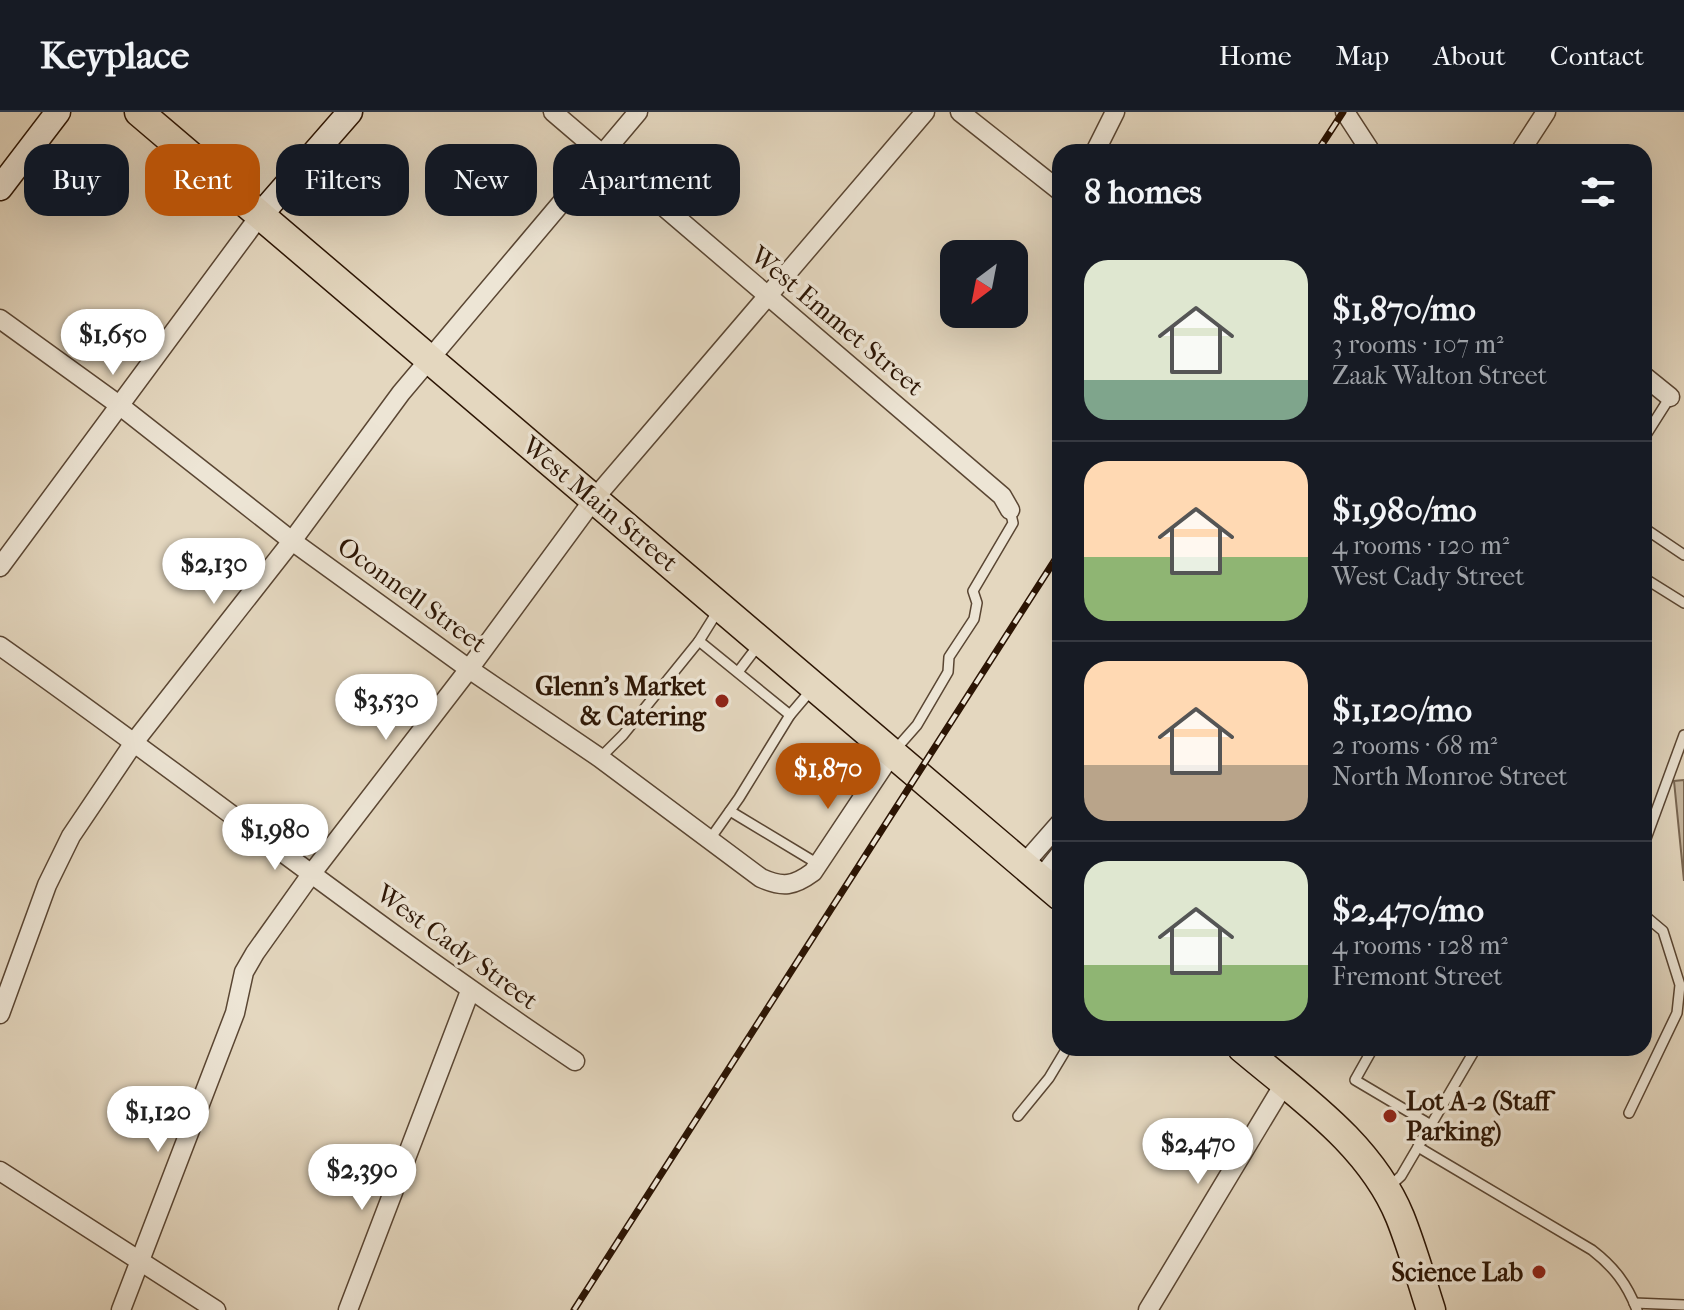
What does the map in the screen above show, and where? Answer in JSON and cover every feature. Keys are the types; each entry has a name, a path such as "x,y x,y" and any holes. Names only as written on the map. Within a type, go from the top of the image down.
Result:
{"main road":[{"path":"0,188 58,112"},
{"name":"West Main Street","path":"139,112 1041,879"},
{"path":"261,214 350,112"},
{"path":"1251,1056 1344,1135 1369,1164 1399,1215 1431,1310"}],"street":[{"name":"West Emmet Street","path":"553,112 590,144"},
{"path":"611,144 638,112"},
{"path":"121,1310 235,1013 244,972 255,953 594,499 925,112"},
{"path":"960,112 1052,185"},
{"path":"1099,144 1115,112"},
{"path":"1345,112 1366,144"},
{"path":"1525,144 1546,112"},
{"path":"0,1014 47,885 71,836 135,741 292,541 429,358 553,212"},
{"path":"0,567 261,214"},
{"name":"West Emmet Street","path":"674,216 1002,496 1010,510"},
{"name":"Oconnell Street","path":"0,319 119,405 292,541 469,669 600,758 761,878 784,886 798,883 818,864"},
{"path":"1652,382 1670,397"},
{"name":"West Cady Street","path":"0,646 135,741 470,991 575,1061"},
{"path":"818,864 893,752"},
{"path":"1041,879 1052,847"},
{"path":"348,1310 470,991"},
{"path":"1148,1310 1284,1084"},
{"path":"0,1171 216,1310"}],"lane":[{"path":"1652,425 1670,397"},
{"path":"893,752 917,725 933,700 948,672 949,657 974,619 977,603 973,591 1013,523 1010,510"},
{"path":"1652,533 1684,555"},
{"path":"1652,583 1684,603"},
{"path":"600,758 623,735 699,641 721,607"},
{"path":"699,641 790,715"},
{"path":"738,672 761,641"},
{"path":"709,840 781,734 790,715 815,686"},
{"path":"1652,822 1684,735"},
{"path":"730,811 818,864"},
{"path":"1629,1113 1677,1013 1680,985 1663,931 1652,922"},
{"path":"1018,1116 1049,1078 1062,1056"},
{"path":"1368,1056 1355,1080 1431,1125"},
{"path":"1385,1191 1401,1176 1471,1056"},
{"path":"1418,1147 1592,1250 1617,1272 1635,1306 1684,1305"}],"shaded area":[{"path":"1684,780 1684,881 1674,781"}],"railway":[{"path":"1322,144 1343,112"},
{"path":"574,1310 1052,564"}],"place":[{"name":"Glenn's Market & Catering","path":"722,701"},
{"name":"Lot A-2 (Staff Parking)","path":"1390,1116"},
{"name":"Science Lab","path":"1539,1272"}]}
